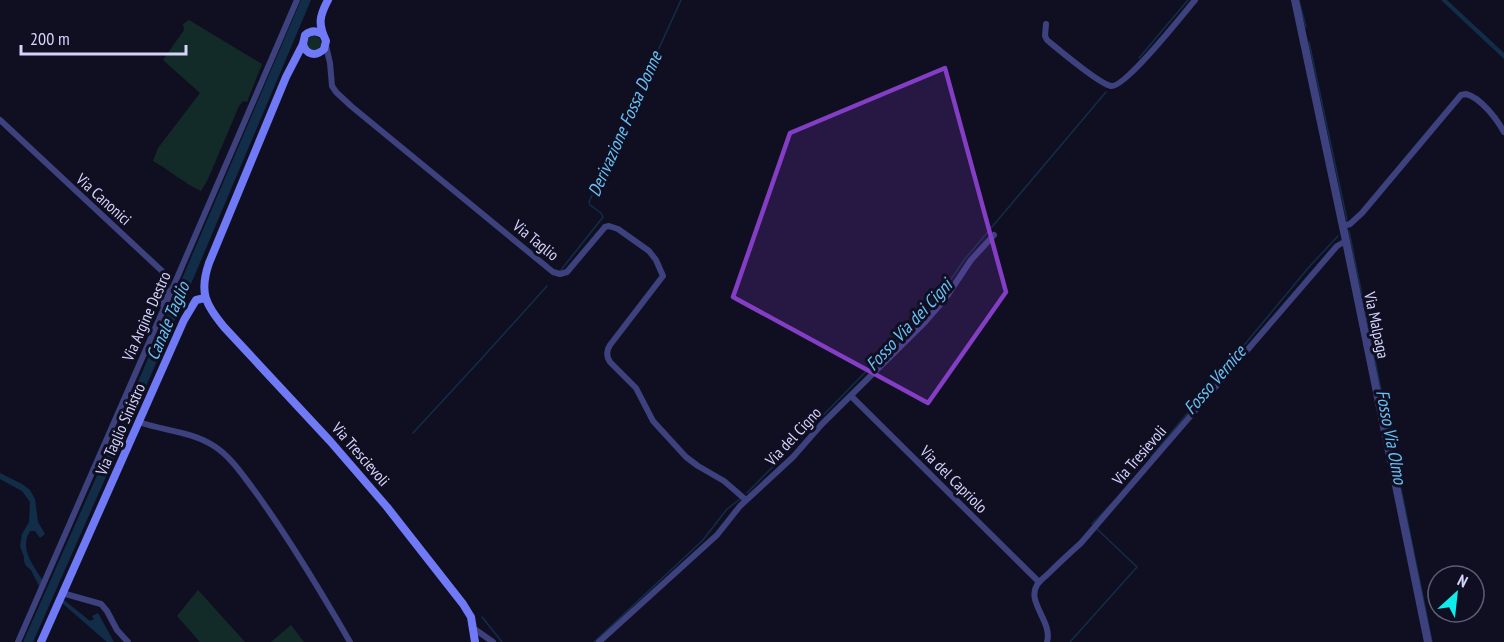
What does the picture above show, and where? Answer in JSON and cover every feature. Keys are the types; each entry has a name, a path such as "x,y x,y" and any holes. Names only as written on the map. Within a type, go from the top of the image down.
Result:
{"main road":[{"path":"205,297 204,283 209,263 290,68 323,0"},
{"path":"290,68 323,50 326,45 322,34 321,16 328,0"},
{"path":"308,33 316,31 322,34"},
{"path":"303,44 305,50 314,54"},
{"name":"Via Taglio Sinistro","path":"41,642 189,310 196,300 205,297"},
{"name":"Via Trescievoli","path":"205,297 208,306 224,327 372,489 463,604 471,617 475,642"}],"street":[{"name":"Via Argine Destro","path":"18,642 297,0"},
{"path":"1046,24 1047,40 1084,69 1114,86 1137,68 1195,0"},
{"name":"Via Malpaga","path":"1295,0 1428,642"},
{"name":"Via Taglio","path":"326,45 332,86 336,92 553,272 560,274 567,272 605,227 609,226 618,229 653,255 663,276 610,345 606,353 609,362 636,388 653,421 686,457 724,481 746,500"},
{"name":"Via Taglio","path":"314,54 330,68"},
{"path":"1343,226 1350,225 1362,213 1461,95 1468,94 1473,97 1497,120 1504,132"},
{"name":"Via Canonici","path":"0,120 162,271 167,278 164,308"},
{"name":"Via del Cigno","path":"599,642 717,535 746,500 793,457 822,424 937,309 971,260 994,235"},
{"name":"Via Tresievoli","path":"1039,582 1081,543 1337,246 1346,241"},
{"name":"Via del Capriolo","path":"851,396 1039,582"},
{"path":"139,422 192,436 213,446 229,458 292,545 350,642"},
{"path":"1039,582 1034,592 1047,626 1049,634 1047,642"},
{"path":"62,593 100,604 128,642"},
{"path":"473,628 493,642"}],"highlighted area":[{"path":"945,68 1006,292 928,403 733,297 790,133"}],"green space":[{"path":"189,20 262,64 247,102 243,101 239,106 201,191 153,161 158,148 200,93 163,60 184,30 183,24"},
{"path":"311,36 317,36 321,43 317,50 311,50 307,46 307,40"},
{"path":"198,590 245,642 200,642 177,616"},
{"path":"291,625 304,642 271,642"}],"water":[{"name":"Canale Taglio","path":"301,0 311,0 188,291 33,642 23,642 126,410"},
{"path":"1441,0 1447,0 1504,53 1504,59"},
{"path":"0,473 22,484 30,490 35,499 38,522 45,534 40,538 35,531 30,531 26,544 29,557 43,581 39,586 31,570 26,566 20,546 22,534 29,522 30,502 22,491 0,479"},
{"path":"64,600 90,621 94,619 92,616 98,613 114,642 107,642 62,603"}],"waterway":[{"name":"Derivazione Fossa Donne","path":"561,270 603,217 589,202 681,0"},
{"name":"Fosso Via dei Cigni","path":"1139,58 1188,0"},
{"name":"Fosso Via Olmo","path":"1299,0 1306,27"},
{"name":"Fosso Via Olmo","path":"1309,42 1347,220"},
{"name":"Fosso Via dei Cigni","path":"747,493 939,297 964,260 1106,92"},
{"name":"Fosso Via Olmo","path":"1349,231 1432,642"},
{"name":"Fosso Vernice","path":"1151,457 1309,267 1338,236"},
{"name":"Derivazione Fossa Donne","path":"413,433 547,286"},
{"name":"Fosso Via dei Cigni","path":"594,642 703,540 727,509 740,499"},
{"name":"Fosso Vernice","path":"1092,524 1115,500"},
{"name":"Fosso Vernice","path":"1070,642 1137,567 1097,529"},
{"name":"Derivazione Fossa Donne","path":"482,617 502,642"}]}
